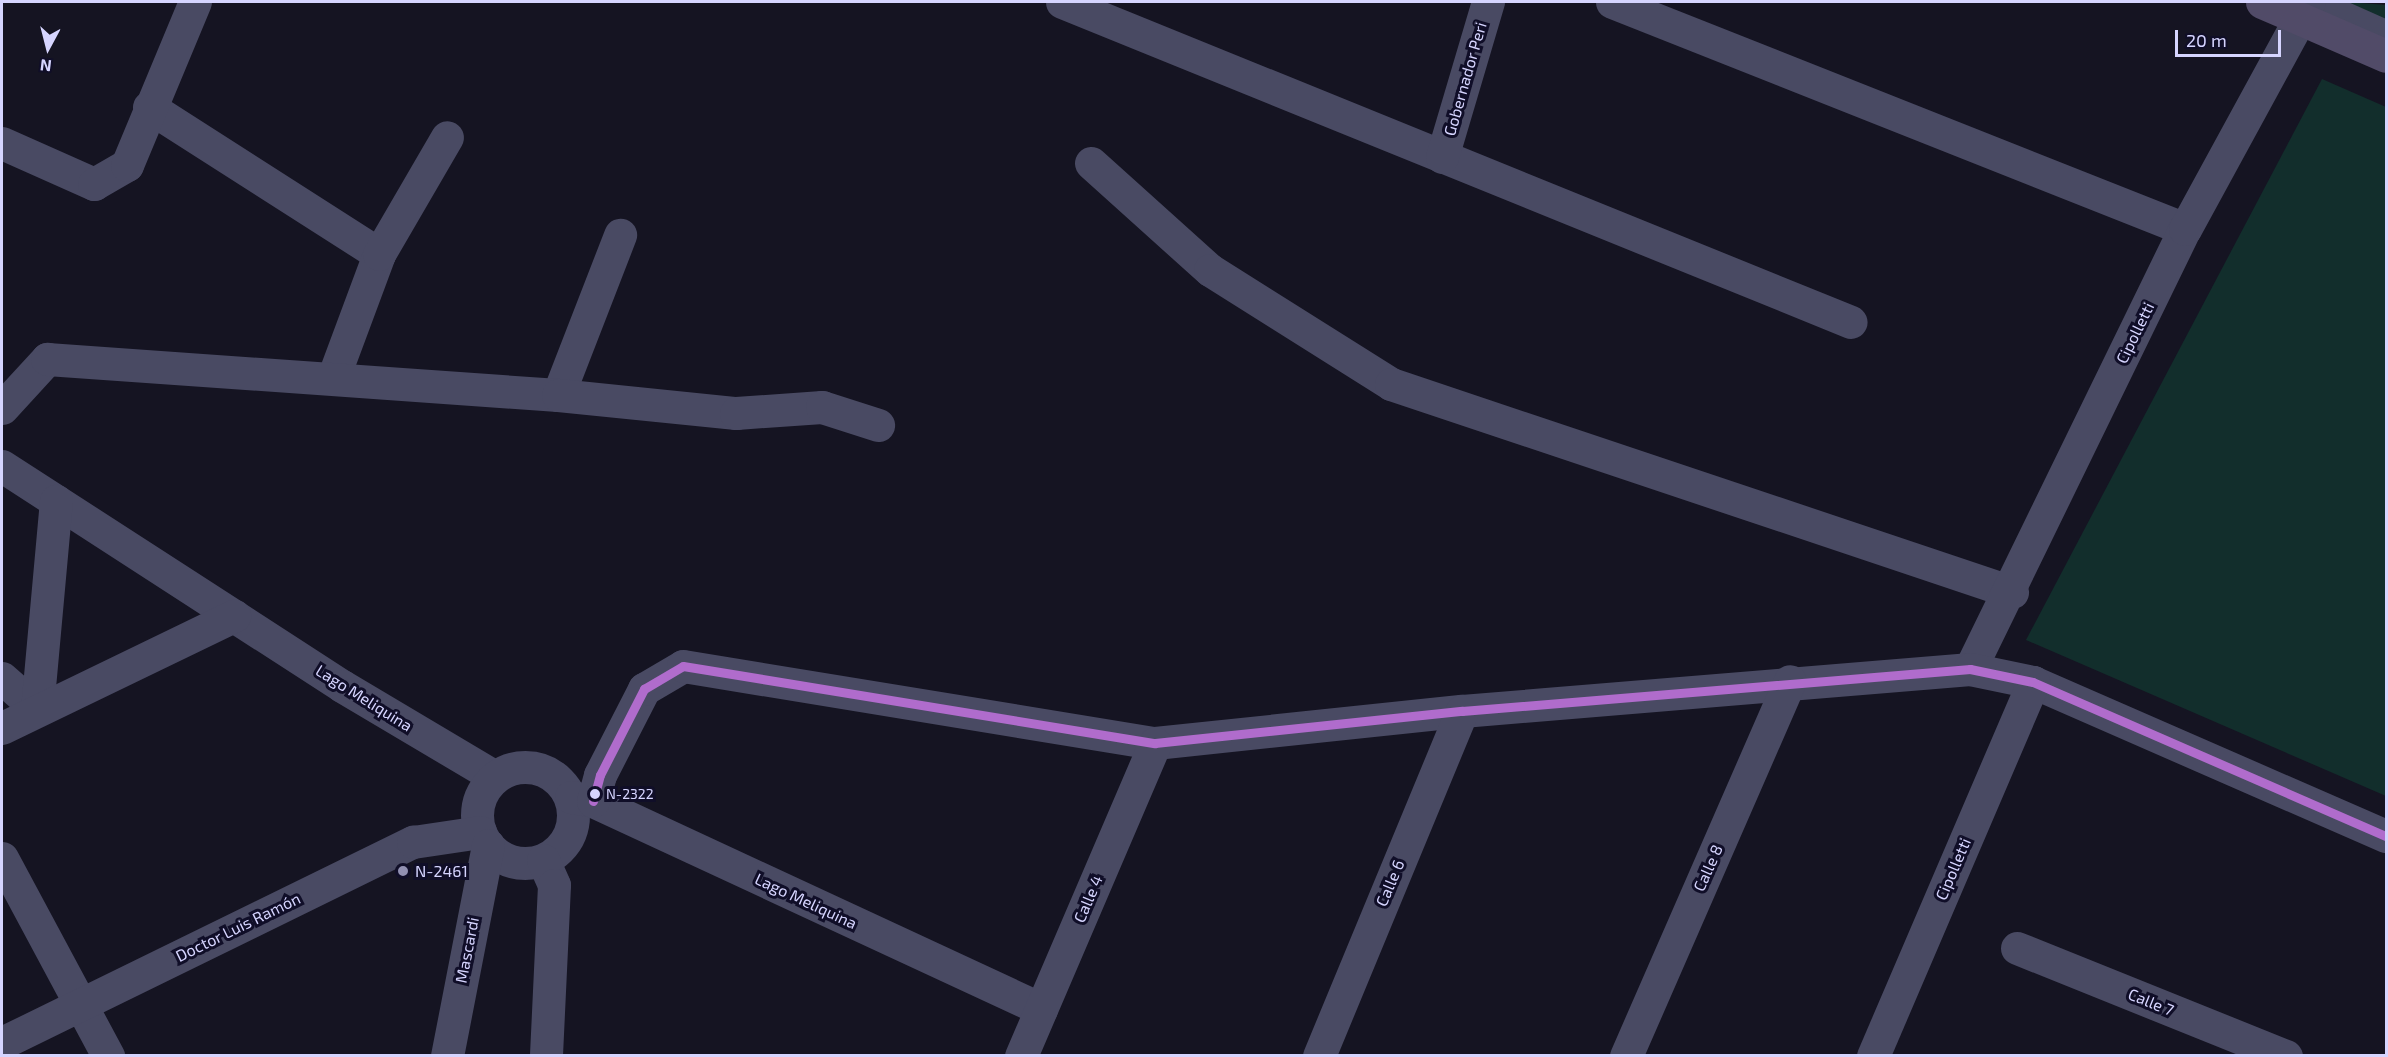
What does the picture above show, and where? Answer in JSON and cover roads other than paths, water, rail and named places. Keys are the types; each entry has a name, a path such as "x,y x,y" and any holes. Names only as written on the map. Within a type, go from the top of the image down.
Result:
{"main road":[{"path":"2262,2 2311,7 2386,56"}],"street":[{"path":"2,143 94,184 127,165 149,107 195,2"},
{"path":"1062,2 1851,322"},
{"name":"Gobernador Peri","path":"1442,157 1488,2"},
{"path":"1612,2 2185,230"},
{"name":"Cipolletti","path":"1970,669 2012,592 2185,230 2311,7"},
{"path":"149,107 379,255"},
{"path":"333,378 379,255 447,137"},
{"path":"1091,163 1210,270 1391,384 2012,592"},
{"path":"558,394 620,235"},
{"path":"2,408 47,359 558,394 736,413 822,407 878,425"},
{"name":"Lago Meliquina","path":"2,466 234,616 495,777"},
{"path":"37,709 56,501"},
{"path":"2,728 37,709 234,616"},
{"path":"582,799 538,768 508,769 495,777 478,802 484,838 513,861 543,860 566,841 574,812 600,775 644,689 683,666 1155,743 1462,711 1790,681 1970,669 2034,682 2386,836"},
{"path":"2,678 37,709"},
{"name":"Calle 8","path":"1626,1056 1790,681"},
{"name":"Cipolletti","path":"1873,1056 2034,682"},
{"name":"Calle 6","path":"1319,1056 1462,711"},
{"name":"Calle 4","path":"1021,1056 1155,743"},
{"name":"Lago Meliquina","path":"582,799 1041,1009"},
{"name":"Doctor Luis Ramón","path":"2,1043 413,842 484,838"},
{"name":"Mascardi","path":"447,1056 484,838"},
{"path":"2,858 78,1006 108,1056"},
{"path":"543,860 554,885 546,1056"},
{"name":"Calle 7","path":"2017,948 2286,1056"}],"lane":[{"path":"2311,7 2386,30"}],"place":[{"name":"N-2322","path":"595,794"},
{"name":"N-2461","path":"403,871"}]}
